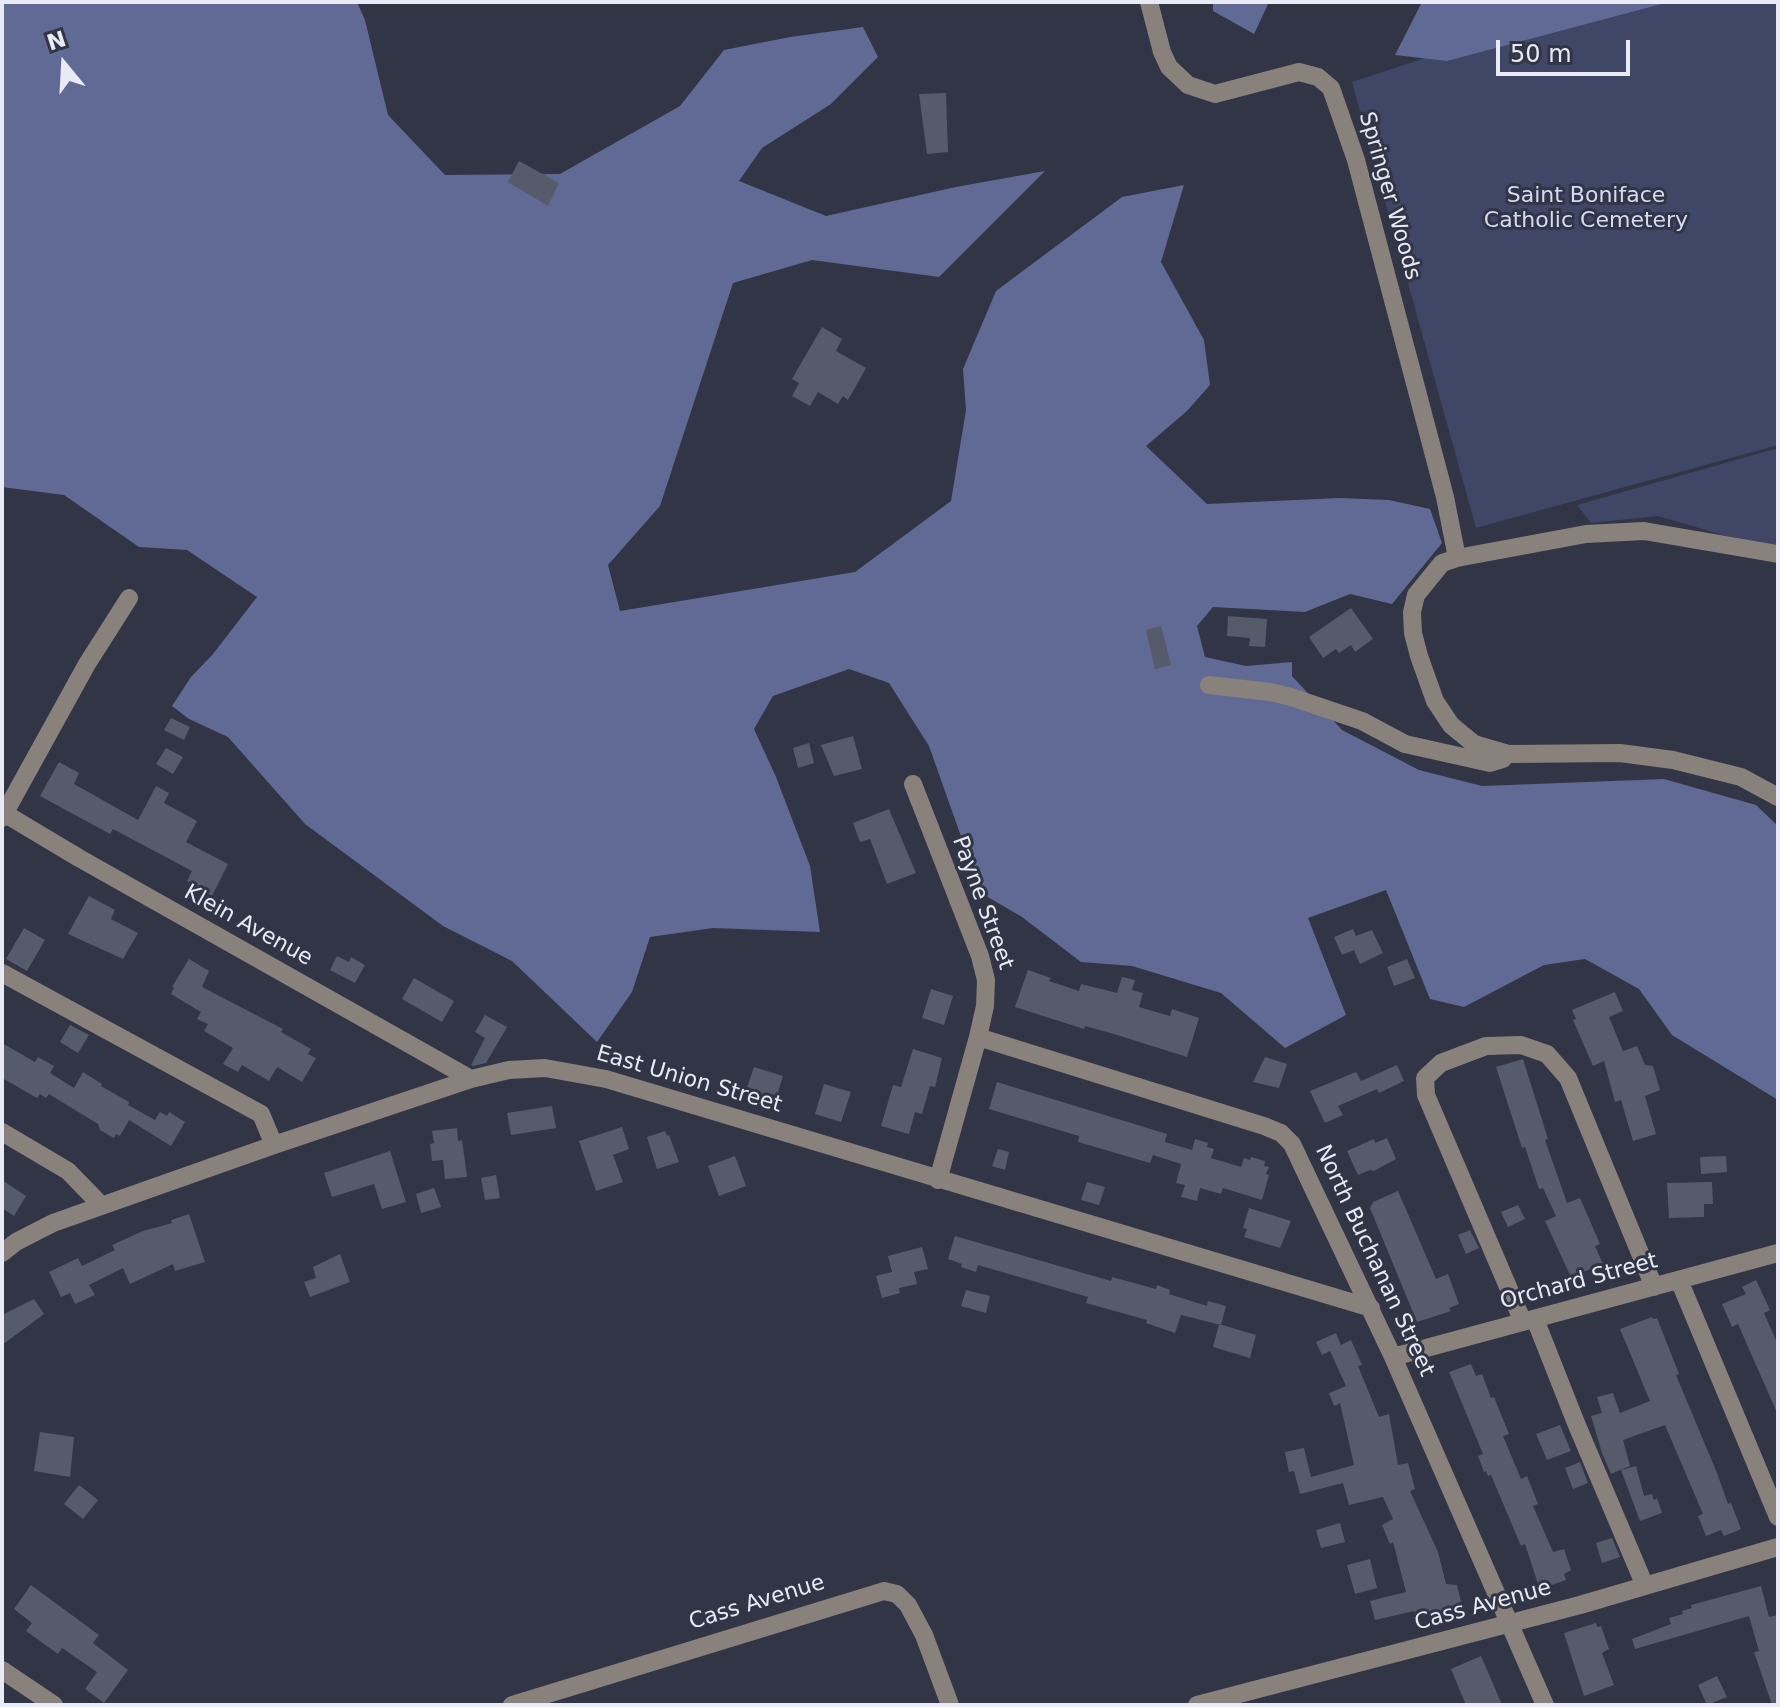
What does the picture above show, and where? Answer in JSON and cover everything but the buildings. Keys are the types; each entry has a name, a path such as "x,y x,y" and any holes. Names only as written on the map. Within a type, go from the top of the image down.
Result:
{"street":[{"name":"Springer Woods","path":"1149,2 1162,52 1178,78 1188,85 1215,94 1299,72 1318,77 1331,88 1356,160 1445,497 1457,558"},
{"path":"1778,554 1679,535 1616,531 1442,563 1416,595 1412,612 1413,633 1435,701 1451,725 1474,744 1508,754 1620,753 1673,760 1741,777 1778,797"},
{"path":"3,815 87,664 129,598"},
{"path":"1209,685 1291,697 1362,721 1405,744 1448,754 1490,763 1499,762 1508,754"},
{"name":"Payne Street","path":"913,784 984,969 986,992 978,1037 938,1180"},
{"name":"Klein Avenue","path":"3,815 471,1079"},
{"path":"2,973 261,1114 274,1145"},
{"name":"North Buchanan Street","path":"978,1037 1281,1133 1292,1144 1371,1308 1545,1705"},
{"path":"1645,1586 1576,1423 1426,1095 1425,1078 1441,1063 1486,1046 1521,1045 1547,1054 1568,1078 1654,1287"},
{"name":"East Union Street","path":"2,1253 32,1233 101,1205 471,1079 527,1067 606,1079 1371,1308"},
{"path":"2,1132 68,1171 101,1205"},
{"name":"Orchard Street","path":"1393,1357 1778,1253"},
{"path":"1679,1280 1778,1517"},
{"name":"Cass Avenue","path":"1197,1705 1510,1624 1778,1547"},
{"name":"Cass Avenue","path":"512,1705 884,1591 897,1594 908,1605 924,1635 950,1705"},
{"path":"2,1670 54,1705"}],"green space":[{"name":"Saint Boniface Catholic Cemetery","path":"1596,2 1778,2 1778,445 1476,528 1352,82"},
{"path":"1778,448 1778,545 1726,536 1658,516 1591,523 1577,505"}],"shaded area":[{"path":"2,2 357,2 365,20 388,115 445,175 560,174 680,106 724,50 863,27 878,57 831,104 762,148 739,181 826,216 1045,171 939,277 812,260 733,283 660,506 608,565 620,611 855,572 951,501 966,410 963,369 996,291 1122,197 1184,185 1161,262 1204,340 1210,385 1187,411 1146,446 1207,504 1340,498 1389,500 1430,509 1442,543 1392,604 1350,594 1305,612 1213,607 1197,626 1205,657 1246,666 1292,662 1292,676 1342,730 1419,770 1482,786 1664,779 1756,805 1778,826 1778,1100 1672,1035 1639,989 1585,959 1544,965 1464,1007 1430,999 1386,890 1308,918 1346,1015 1285,1048 1221,993 1132,966 1081,962 1022,917 981,893 929,746 889,683 849,669 773,696 754,729 810,866 820,932 713,928 650,937 632,992 597,1042 512,961 443,926 305,824 228,737 189,719 172,706 191,677 257,597 187,550 139,547 64,495 2,487"},
{"path":"1213,2 1269,2 1254,34 1213,11"},
{"path":"1422,2 1669,2 1447,61 1395,55"}]}
